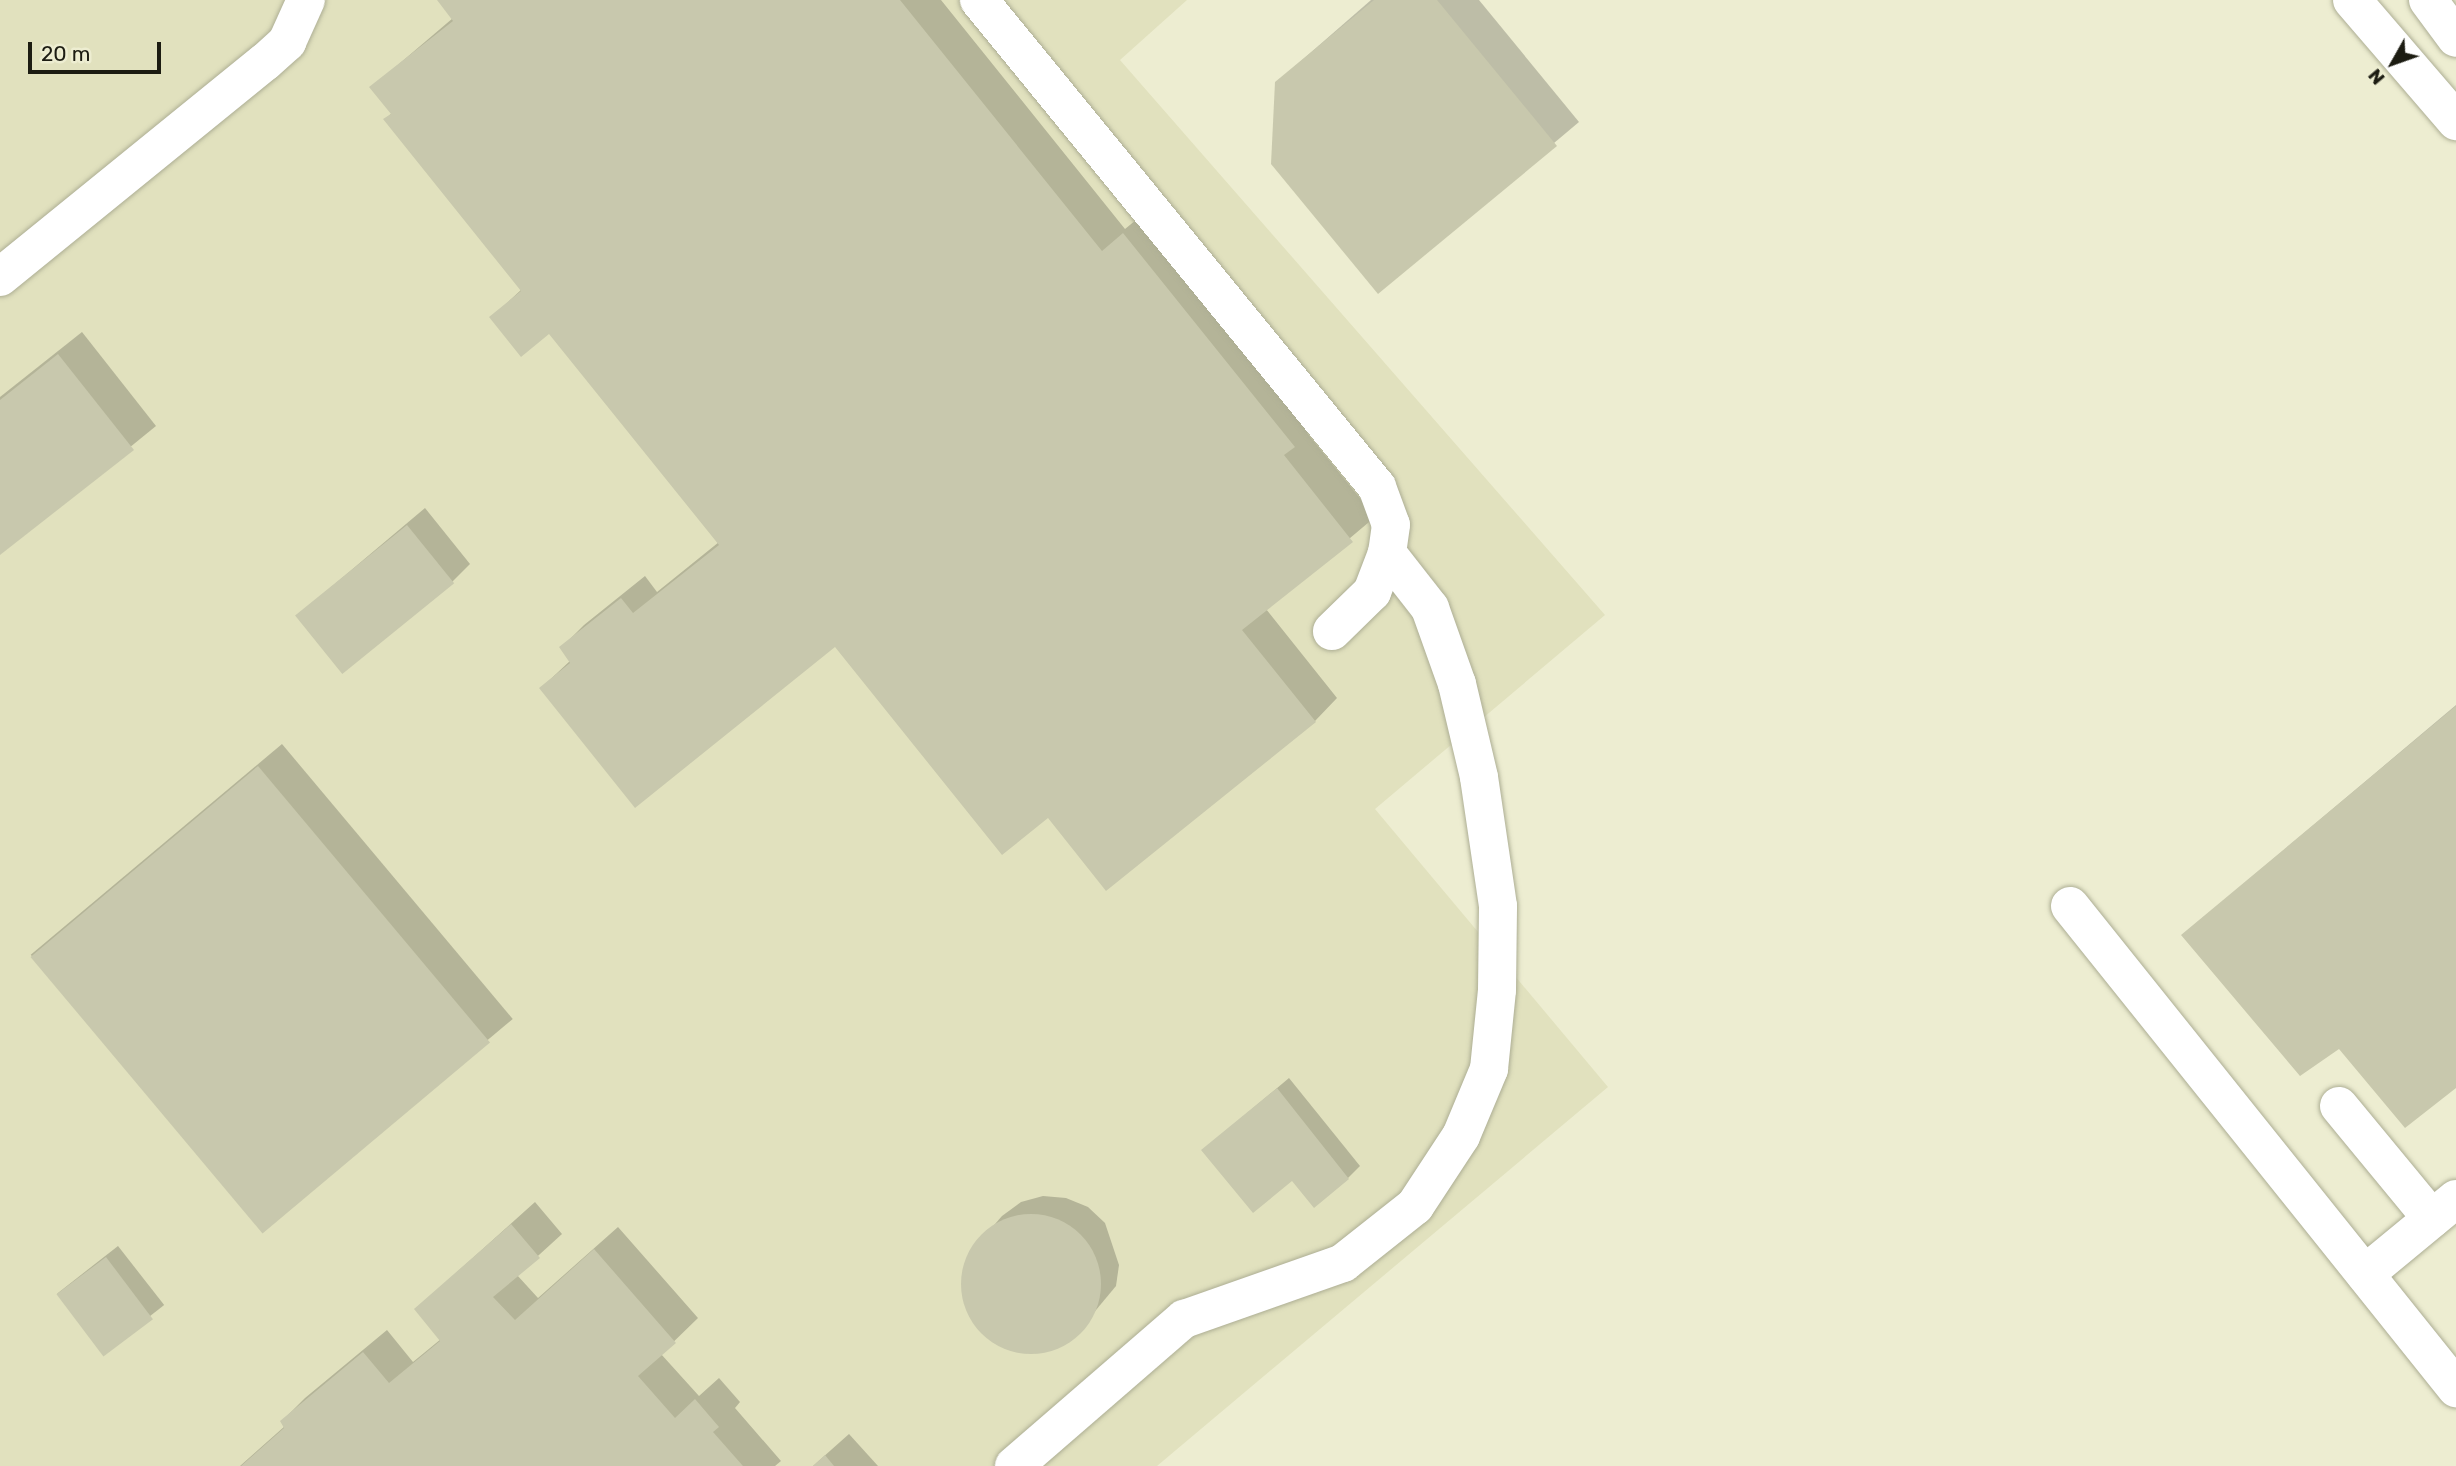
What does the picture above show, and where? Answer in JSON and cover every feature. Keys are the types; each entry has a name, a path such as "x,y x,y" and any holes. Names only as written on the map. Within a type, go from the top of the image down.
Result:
{"street":[{"path":"0,278 265,62 287,42 306,0"},
{"path":"979,0 1377,487 1391,524 1387,553 1372,592 1332,631"},
{"path":"2352,0 2456,121"},
{"path":"2428,0 2456,38"},
{"path":"1014,1466 1184,1320 1343,1263 1415,1206 1461,1136 1485,1080 1497,990 1498,906 1479,777 1457,684 1430,608 1387,553"},
{"path":"2070,906 2454,1382"},
{"path":"2339,1106 2444,1209 2365,1274"}],"shaded area":[{"path":"0,0 1187,0 1120,60 1605,615 1375,809 1608,1087 1157,1466 0,1466"}],"building":[{"path":"437,0 900,0 1102,251 1123,233 1295,447 1284,455 1353,542 1242,630 1316,722 1106,891 1048,818 1002,855 835,647 635,808 539,688 570,663 559,647 621,598 633,613 719,545 549,334 521,357 489,317 521,291 383,119 391,114 369,87 453,21"},
{"path":"1374,0 1437,0 1557,146 1378,294 1271,164 1275,82"},
{"path":"58,354 134,450 0,555 0,400"},
{"path":"407,525 454,583 342,674 295,616"},
{"path":"2456,706 2456,1088 2405,1128 2339,1049 2300,1076 2181,935"},
{"path":"258,766 490,1043 263,1233 30,957"},
{"path":"1277,1088 1349,1179 1314,1208 1292,1181 1253,1213 1201,1150"},
{"path":"1031,1214 1058,1219 1080,1235 1096,1257 1101,1284 1096,1311 1080,1333 1058,1349 1031,1354 1004,1349 982,1333 966,1311 961,1284 966,1257 982,1235 1004,1219"},
{"path":"511,1224 540,1258 493,1297 515,1320 594,1249 676,1343 638,1376 675,1418 695,1399 719,1427 713,1432 743,1466 241,1466 284,1428 280,1421 363,1352 389,1383 440,1341 414,1309"},
{"path":"106,1257 153,1319 103,1357 56,1294"},
{"path":"825,1455 834,1466 813,1466"}]}
